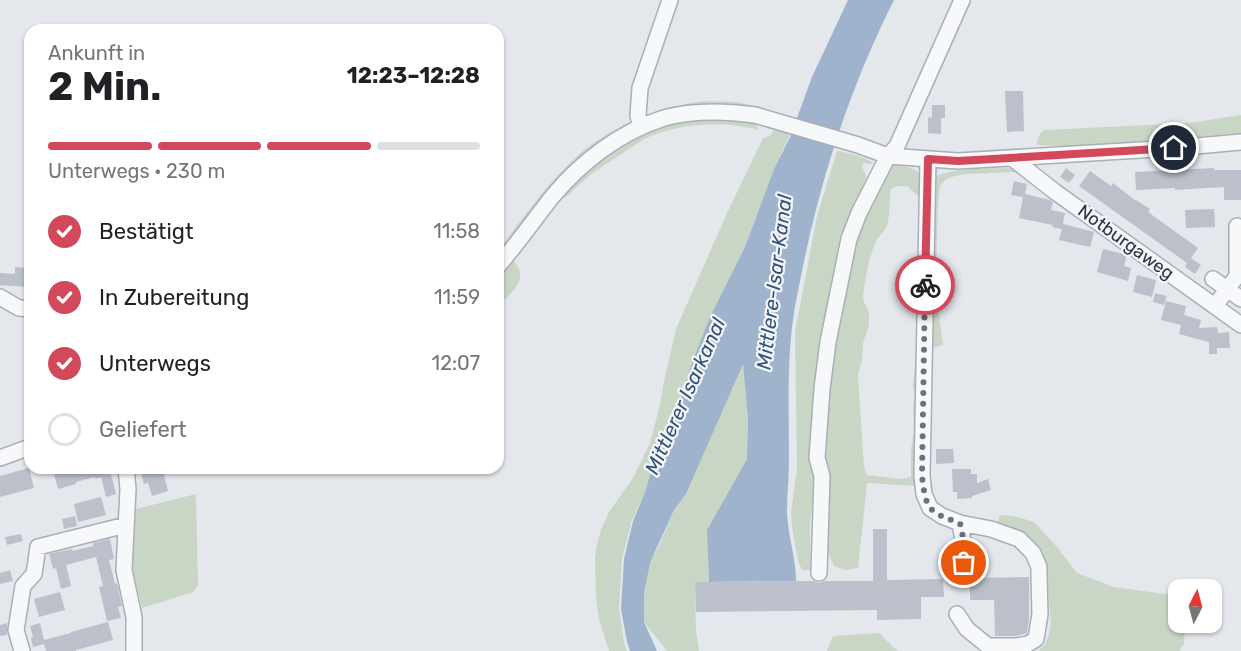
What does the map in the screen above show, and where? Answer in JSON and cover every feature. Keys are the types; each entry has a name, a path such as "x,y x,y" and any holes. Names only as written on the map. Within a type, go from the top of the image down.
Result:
{"street":[{"path":"641,127 638,116 640,88 670,0"},
{"path":"819,573 822,476 817,458 822,389 828,342 849,239 859,213 888,156 897,146 962,0"},
{"path":"504,258 552,197 582,166 603,149 641,127 665,118 707,112 742,113 858,145 888,156 958,161 1241,142"},
{"name":"Notburgaweg","path":"1012,158 1054,191 1241,325"},
{"path":"928,159 922,476 924,494 930,508 942,516 1019,539 1033,553 1039,567 1039,622 1036,639 1028,644 988,646 967,629 957,614"},
{"path":"1215,306 1237,276 1237,226"},
{"path":"1213,279 1241,299"},
{"path":"0,297 24,308"},
{"path":"0,458 24,449"},
{"path":"127,474 124,570 134,617 134,651"},
{"path":"960,523 964,542 964,563 960,578"},
{"path":"22,651 16,630 23,586 34,574 38,548 126,525"}],"green space":[{"path":"704,101 736,102 766,110 659,114 653,112"},
{"path":"1241,115 1241,133 1152,141 1061,146 1037,145 1044,130 1189,123"},
{"path":"700,119 751,122 759,130 716,124 672,129 644,139 591,174 565,198 563,195 574,181 623,143 663,126"},
{"path":"629,122 629,125 504,252 504,243 554,179 581,153"},
{"path":"775,128 791,132 774,169 745,247 689,371 675,419 653,465 645,492 632,520 622,559 619,607 627,651 609,651 599,619 596,597 595,558 601,530 609,512 633,478 650,443 676,329 763,138 770,136"},
{"path":"837,151 862,157 874,164 864,163 862,166 866,176 860,198 814,456 810,570 802,570 798,561 791,512 797,469 795,332 817,216"},
{"path":"891,165 910,168 920,174 922,179 921,240 919,197 907,186 897,186 891,189 889,218 871,255 863,297 869,313 869,325 863,343 858,375 864,467 867,475 900,479 911,477 915,396 913,386 920,307 917,486 867,483 858,568 846,570 834,566 826,547 824,523 828,487 825,470 827,445 825,392 830,348 853,241 884,171"},
{"path":"1012,168 1017,172 966,174 951,177 940,186 936,274 943,345 929,349 932,178 961,170"},
{"path":"512,260 520,272 520,278 514,290 504,299 504,268"},
{"path":"921,267 920,306 915,291"},
{"path":"743,362 748,419 747,459 707,530 709,582 695,582 696,631 699,651 667,651 644,622 644,594 650,563 674,510 686,494"},
{"path":"196,494 198,585 193,592 142,608 132,566 136,509"},
{"path":"1000,515 1014,516 1034,522 1077,573 1114,587 1168,594 1168,633 1185,633 1184,644 1179,651 1038,651 1045,645 1051,623 1047,577 1043,565 997,525"},
{"path":"879,633 899,651 827,651 833,636"}],"water":[{"path":"848,0 894,0 866,60 842,123 822,187 795,308 789,360 787,513 796,581 709,582 707,530 747,459 748,419 743,364 686,494 674,510 650,563 644,594 644,622 657,651 630,651 621,609 624,559 633,521 653,465 675,419 689,371 710,317 745,247 812,77"}],"building":[{"path":"1005,91 1023,91 1024,131 1007,132"},
{"path":"932,105 945,105 945,118 941,118 941,134 928,133 928,117 932,118"},
{"path":"1066,168 1075,175 1069,183 1060,177"},
{"path":"1214,168 1214,170 1241,170 1241,200 1224,200 1224,187 1136,190 1135,172"},
{"path":"1090,171 1111,186 1113,183 1150,209 1148,212 1198,248 1191,258 1201,265 1195,274 1185,267 1187,263 1079,186"},
{"path":"1014,181 1027,184 1025,194 1050,200 1053,202 1051,210 1065,213 1062,229 1019,218 1023,197 1011,195"},
{"path":"1214,209 1215,227 1186,228 1185,210"},
{"path":"1063,224 1094,232 1090,247 1059,240"},
{"path":"1103,249 1127,255 1124,266 1131,268 1128,281 1097,272"},
{"path":"15,267 24,268 24,287 0,285 0,273 15,273"},
{"path":"1137,275 1156,280 1152,297 1133,292"},
{"path":"1155,293 1167,296 1164,305 1153,302"},
{"path":"1166,301 1186,306 1184,315 1201,320 1199,328 1217,327 1218,333 1229,332 1230,348 1217,348 1217,354 1209,354 1209,342 1179,334 1181,325 1161,320"},
{"path":"936,449 953,449 954,463 936,464"},
{"path":"24,469 24,474 30,474 34,488 0,497 0,476"},
{"path":"952,469 971,469 971,474 977,474 977,483 988,479 991,490 972,496 972,498 957,499 957,492 953,492"},
{"path":"54,474 111,474 116,494 106,497 101,477 76,482 76,484 58,489"},
{"path":"141,474 164,474 168,491 152,496 148,483 144,484"},
{"path":"101,497 106,515 78,522 74,504"},
{"path":"75,516 77,526 64,529 62,519"},
{"path":"873,529 887,529 887,580 943,579 944,597 921,597 921,619 877,620 877,610 696,612 695,582 873,581"},
{"path":"21,534 23,541 7,545 5,537"},
{"path":"110,539 114,559 109,560 122,606 118,607 121,618 107,621 99,587 103,586 96,557 66,565 71,586 61,589 56,568 53,569 49,554 72,549 73,551"},
{"path":"10,570 13,581 0,584 0,573"},
{"path":"1029,577 1027,633 1016,636 995,636 994,600 970,600 970,578"},
{"path":"60,592 65,610 39,617 34,599"},
{"path":"108,622 113,640 76,651 46,651 44,644 33,647 30,626 40,623 44,640"},
{"path":"7,623 7,635 0,636 0,625"}],"way so far":[{"path":"925,285 922,476 924,494 930,508 960,523 964,542 964,563"}],"route":[{"path":"925,285 928,159 958,161 1174,148"}],"water label":[{"name":"Mittlere-Isar-Kanal","path":"774,282"},
{"name":"Mittlerer Isarkanal","path":"685,396"}]}
